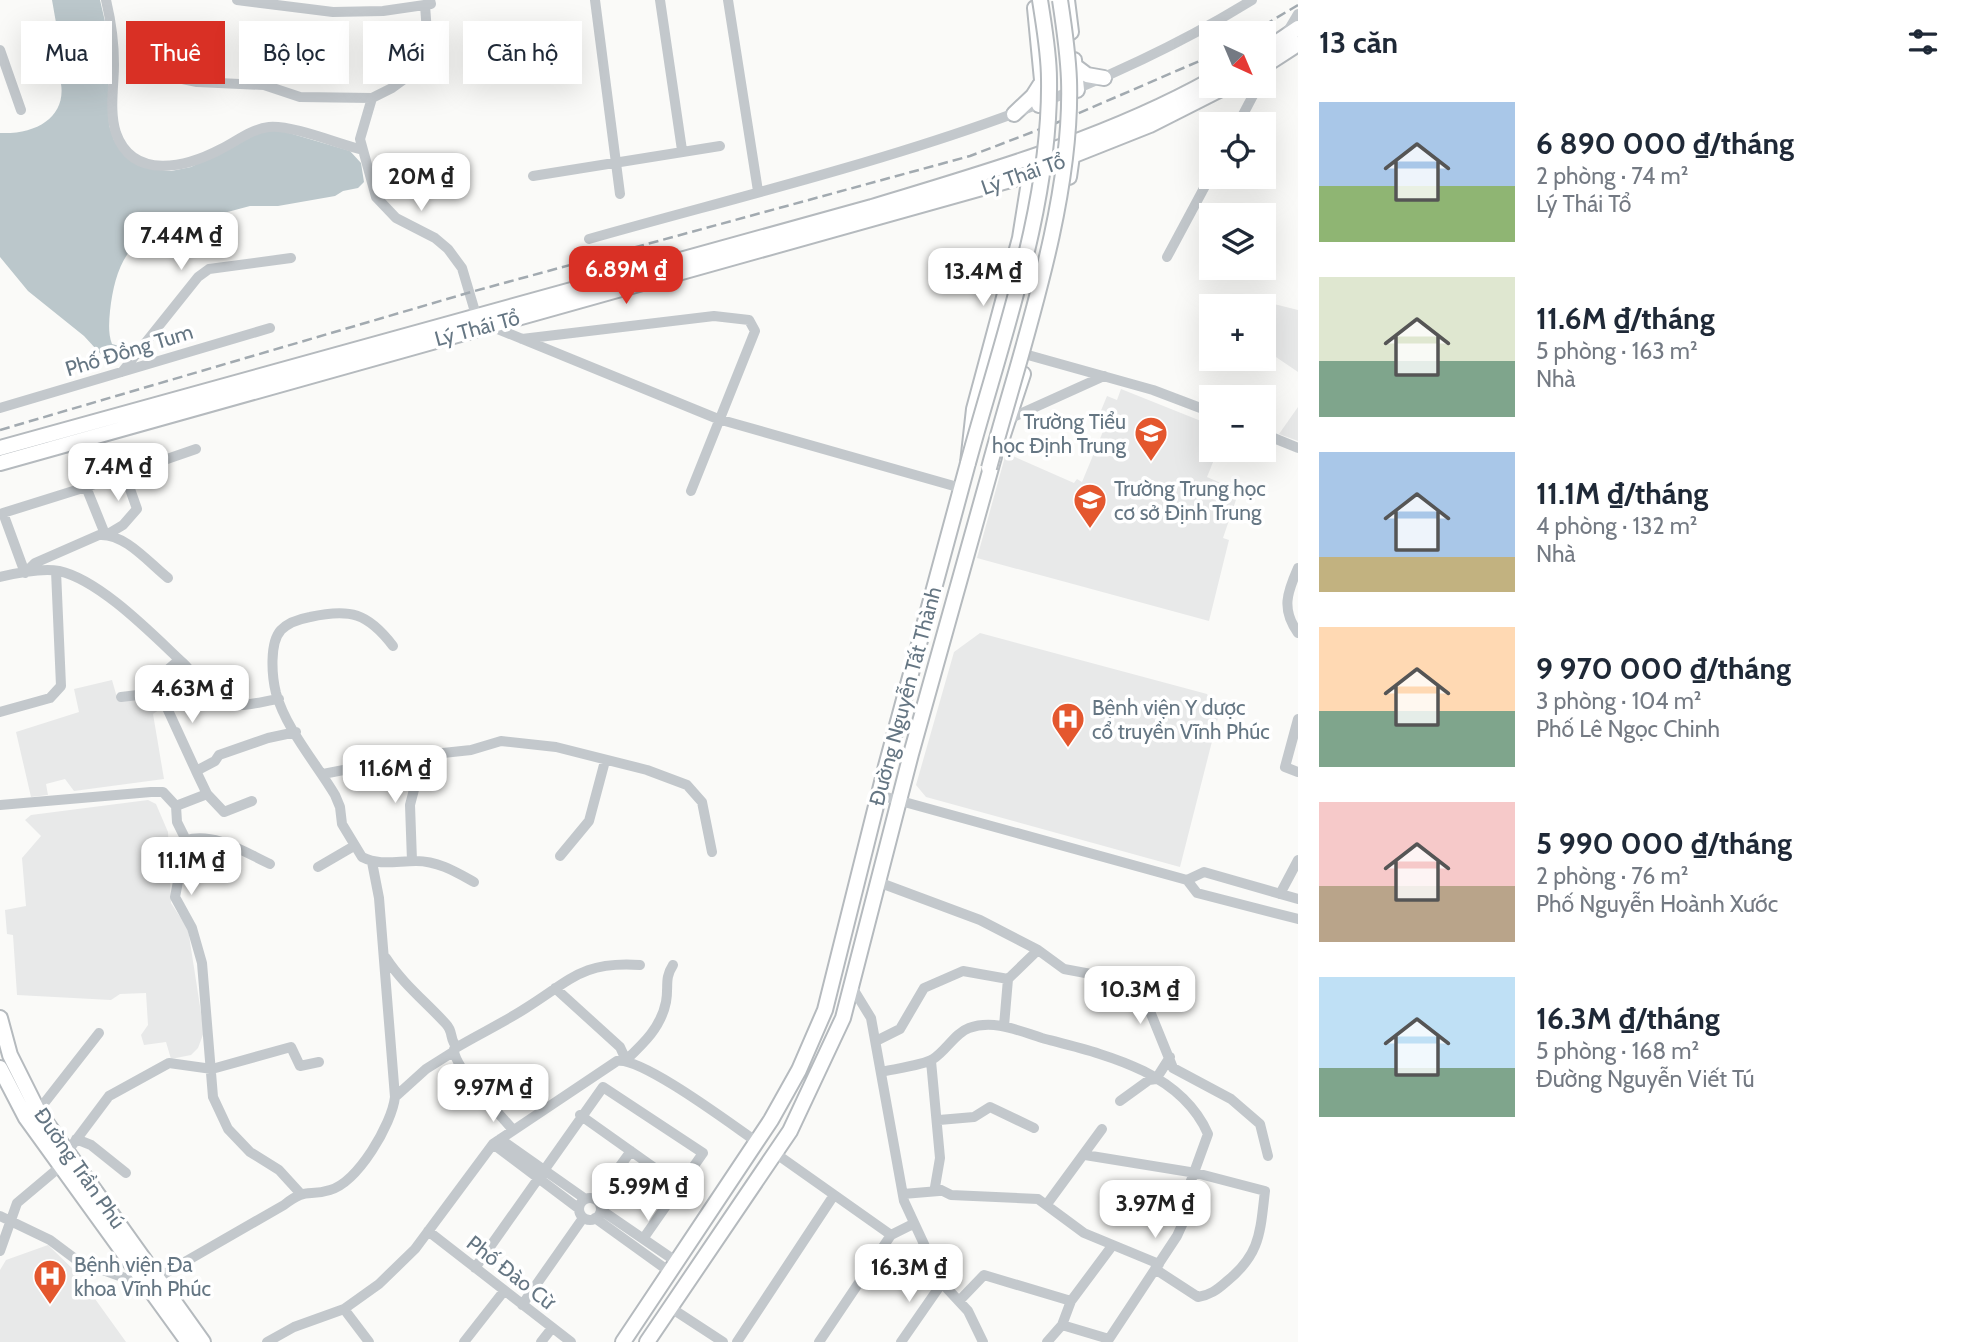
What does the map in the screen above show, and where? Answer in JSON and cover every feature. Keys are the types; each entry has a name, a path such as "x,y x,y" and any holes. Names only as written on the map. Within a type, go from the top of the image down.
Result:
{"main road":[{"path":"1033,0 1042,80 1039,105"},
{"name":"Đường Nguyễn Tất Thành","path":"623,1342 757,1142 799,1070 825,1010 878,795 1029,240 1038,192 1049,79 1041,0"},
{"name":"Đường Nguyễn Tất Thành","path":"647,1342 775,1153 818,1077 843,1018 1048,244 1060,179 1069,79 1060,0"},
{"path":"1067,0 1077,90"},
{"path":"1276,53 1293,37"},
{"path":"1040,49 1056,54 1068,49 1072,42"},
{"path":"1075,66 1087,75 1104,78"},
{"path":"1014,114 1033,96 1042,80"},
{"name":"Lý Thái Tổ","path":"0,449 426,335 488,325 607,286 1033,157 1143,114 1199,86"},
{"name":"Lý Thái Tổ","path":"0,463 426,335 476,315 607,286 1007,181 1072,158 1201,98"},
{"path":"989,468 1011,418 1028,355 1065,197 1074,142"},
{"path":"1068,179 1078,163 1093,149"},
{"path":"968,463 974,409 1026,209 1033,157"},
{"path":"1007,181 1020,191 1026,209"},
{"path":"1029,190 1049,184 1065,197"},
{"path":"906,692 926,698"},
{"path":"834,975 852,987"},
{"name":"Đường Trần Phú","path":"0,1018 10,1055 64,1159 152,1282 188,1342"},
{"name":"Đường Trần Phú","path":"0,1068 26,1118 64,1159"},
{"path":"674,1267 691,1279"},
{"name":"Đường Trần Phú","path":"152,1282 203,1342"}],"street":[{"path":"106,0 114,45 113,120 120,143 134,158 154,166 180,165 222,149 249,132 270,127 363,150"},
{"path":"225,83 264,85 300,97 372,98 392,88 429,61 429,3 383,11 333,12 237,0"},
{"path":"595,0 620,194"},
{"path":"660,0 682,150"},
{"path":"728,0 758,191"},
{"path":"589,239 893,153 1039,105 1104,78 1184,39 1252,0"},
{"path":"1293,37 1298,14"},
{"path":"0,50 21,110"},
{"path":"372,98 360,139 376,197 396,218 435,238 455,257 471,292 476,315"},
{"path":"533,176 720,146"},
{"path":"1167,257 1203,189"},
{"path":"122,372 198,277 209,268 290,258"},
{"path":"518,339 715,316 748,320 755,331 691,491"},
{"path":"488,325 718,419 961,488"},
{"name":"Phố Đồng Tum","path":"0,408 270,328"},
{"path":"1028,355 1153,390 1199,407"},
{"path":"1011,418 1106,376"},
{"path":"1276,438 1298,448"},
{"path":"25,573 3,513 197,449"},
{"path":"25,573 35,563 123,525 137,509 124,472"},
{"path":"86,487 106,534 127,544 168,578"},
{"path":"1298,568 1287,592 1285,610 1298,633"},
{"path":"0,712 50,698 61,685 56,571"},
{"path":"0,577 56,571 91,584 179,660 219,702 235,705 279,699"},
{"path":"393,646 378,627 348,612 296,620 279,633 275,646 275,682 279,699 296,733 323,774 340,807 342,824 362,857 372,862 412,861 449,868 474,881"},
{"path":"121,697 138,695 179,660"},
{"path":"200,682 167,708 207,794 224,812 252,801"},
{"path":"1298,719 1285,767 1298,772"},
{"path":"196,771 215,761 219,755 268,738 296,733"},
{"path":"323,774 423,755 471,750 501,741 556,747 678,780 696,793 706,814 712,852"},
{"path":"412,861 410,805 423,755"},
{"path":"560,856 589,821 605,761"},
{"path":"0,805 151,792 163,793 176,806 177,822 186,840 175,897 192,928 202,963 213,1097 228,1129 250,1152 279,1170 300,1193"},
{"path":"176,806 207,794"},
{"path":"878,795 1187,880 1197,893 1298,919"},
{"path":"186,840 198,837 217,840 270,864"},
{"path":"318,867 354,846"},
{"path":"1279,894 1298,860"},
{"path":"5,1218 50,1240 78,1261 152,1282 300,1193 330,1190 347,1181 385,1128 393,1113 395,1097 379,898 372,862"},
{"path":"1187,880 1203,872 1298,899"},
{"path":"878,882 980,920 1038,950 1064,969 1107,977 1136,990 1145,999 1173,1068 1231,1099 1260,1124 1268,1156"},
{"path":"1003,1026 1008,979 1038,950"},
{"path":"384,956 397,975 447,1024 450,1041 466,1074 513,1130"},
{"path":"395,1097 426,1069 569,977 601,965 640,965"},
{"path":"626,1060 649,1038 660,1020 666,1001 665,977 673,965"},
{"path":"876,1041 900,1029 924,988 963,971 1008,979"},
{"path":"852,987 872,1018 903,1194 942,1283 968,1311 982,1342"},
{"path":"555,988 620,1047 626,1060"},
{"path":"881,1072 931,1060 968,1028 1003,1026 1122,1060 1156,1079 1195,1111 1208,1134 1188,1189 1187,1214 1157,1266 1109,1339 1062,1325"},
{"path":"38,1111 99,1033"},
{"path":"0,1251 5,1218 17,1203 64,1159 109,1097 169,1063 212,1069 291,1046 300,1066 319,1062"},
{"path":"1120,1101 1149,1080 1156,1079 1170,1057"},
{"path":"267,1342 286,1330 344,1309 400,1266 496,1142 617,1061 626,1060 664,1080 757,1142"},
{"path":"931,1060 939,1120 940,1158 934,1187 939,1191 951,1195 1038,1199 1084,1233 1112,1246 1128,1249 1157,1266 1198,1297 1210,1295 1242,1269 1257,1248 1265,1191 1196,1173 1085,1155"},
{"path":"475,1268 580,1115 603,1087 702,1153 643,1239"},
{"path":"939,1120 974,1117 990,1107 1034,1128"},
{"path":"580,1115 680,1186"},
{"path":"1048,1204 1102,1129"},
{"path":"76,1139 91,1145 126,1173"},
{"path":"496,1142 674,1267"},
{"path":"522,1305 631,1151"},
{"path":"775,1153 891,1235"},
{"path":"903,1194 939,1191"},
{"path":"737,1342 834,1195"},
{"path":"590,1209 643,1239 674,1267"},
{"path":"819,1342 891,1235 914,1224"},
{"name":"Phố Đào Cừ","path":"428,1231 571,1342"},
{"path":"1047,1342 1062,1325 1070,1301 1112,1246"},
{"path":"959,1301 984,1275 1070,1301"},
{"path":"901,1342 942,1283"},
{"path":"464,1342 504,1291"},
{"path":"671,1308 723,1342"},
{"path":"344,1309 369,1342"},
{"path":"541,1342 552,1328"}],"shaded area":[{"path":"52,0 100,0 105,21 56,21"},
{"path":"61,84 108,84 109,125 114,140 153,169 171,171 191,167 262,131 279,130 350,151 361,163 364,182 358,188 335,196 278,206 250,206 149,233 139,240 120,267 110,311 109,332 112,344 134,350 131,354 108,362 84,336 28,291 0,257 0,133 32,129 44,123 54,114 60,103"},
{"path":"1276,304 1298,310 1298,372 1276,357"},
{"name":"Trường Trung học cơ sở Định Trung","path":"1121,389 1199,420 1199,462 1213,462 1207,477 1239,491 1223,538 1229,540 1209,621 977,558 1006,453 1074,483 1077,479 1082,482 1104,429 1095,425 1107,396 1117,400"},
{"path":"1298,407 1298,441 1279,434"},
{"name":"Bệnh viện Y dược cổ truyền Vĩnh Phúc","path":"980,633 1207,694 1219,714 1180,867 926,797 916,785 954,652"},
{"path":"112,680 118,701 159,690 169,703 153,714 164,779 74,791 65,779 46,784 48,795 31,797 16,732 79,712 74,689"},
{"path":"148,800 156,804 168,832 171,903 188,929 204,1032 198,1048 191,1055 171,1059 166,1042 144,1045 141,1035 148,1025 146,993 120,994 111,1000 17,995 13,935 7,934 5,910 26,906 22,858 41,836 25,820 31,815"},
{"name":"Bệnh viện Đa khoa Vĩnh Phúc","path":"48,1245 75,1271 126,1342 0,1342 0,1270 6,1260"}],"railway":[{"path":"1271,21 1298,5"},
{"path":"0,430 471,292 970,156 1056,123 1199,61"}],"place":[{"name":"Trường Tiểu học Định Trung","path":"1151,463"},
{"name":"Trường Trung học cơ sở Định Trung","path":"1090,530"},
{"name":"Bệnh viện Y dược cổ truyền Vĩnh Phúc","path":"1068,749"},
{"name":"Bệnh viện Đa khoa Vĩnh Phúc","path":"50,1306"}]}
